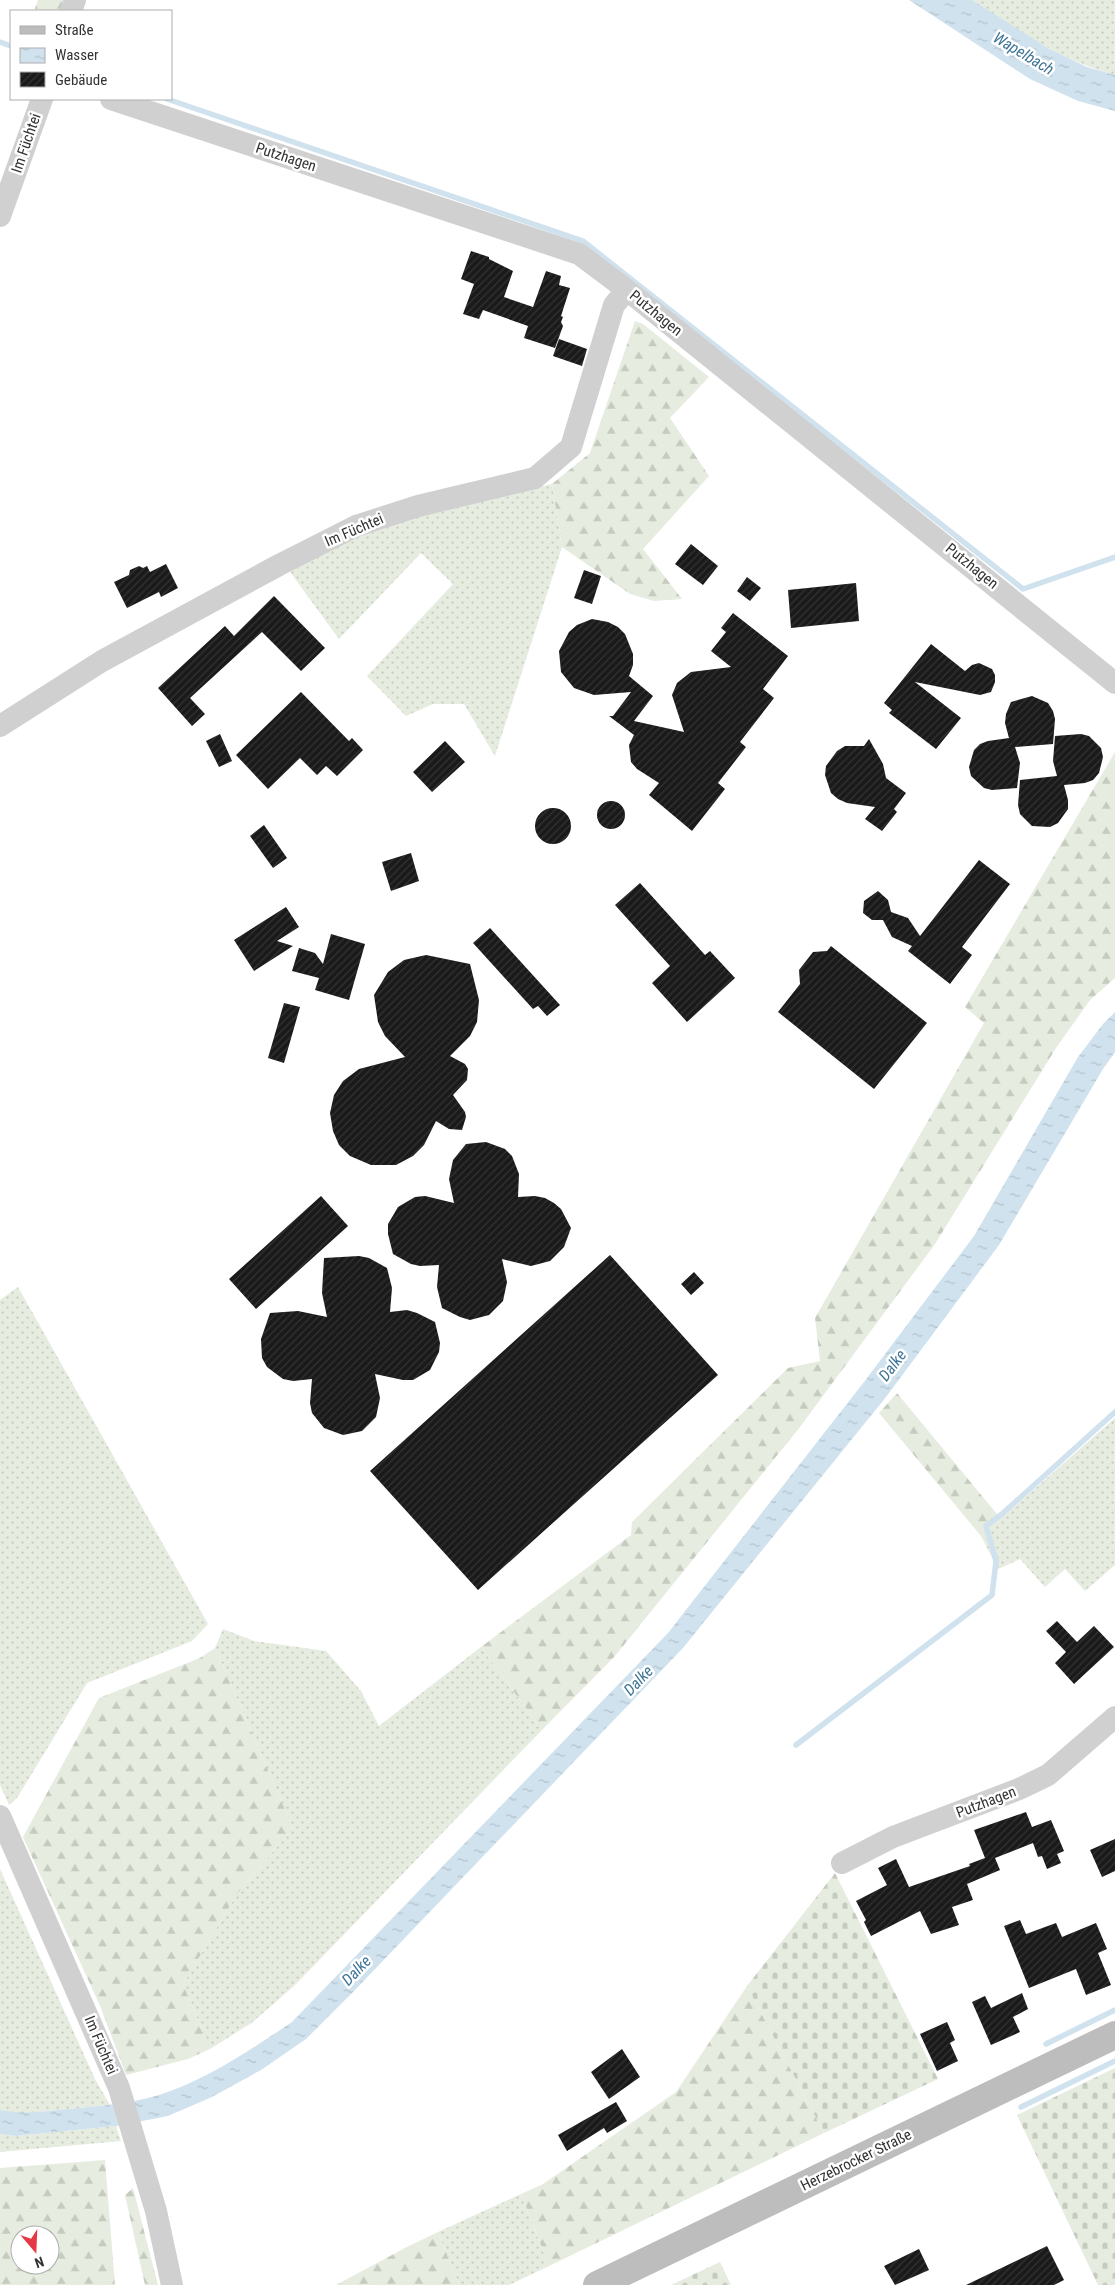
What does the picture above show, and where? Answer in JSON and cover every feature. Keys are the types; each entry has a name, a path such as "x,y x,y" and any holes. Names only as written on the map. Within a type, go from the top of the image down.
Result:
{"main road":[{"name":"Herzebrocker Straße","path":"597,2285 1115,2035"}],"street":[{"name":"Im Füchtei","path":"0,216 42,100"},
{"name":"Putzhagen","path":"114,100 579,254 627,290 1115,682"},
{"name":"Im Füchtei","path":"0,726 102,662 356,526 418,506 535,478 571,447 614,305 627,290"},
{"name":"Putzhagen","path":"842,1863 893,1837 1019,1790 1048,1775 1115,1717"},
{"name":"Im Füchtei","path":"0,1816 119,2088 156,2211 172,2285"}],"green space":[{"path":"38,0 64,0 60,10 34,10"},
{"path":"972,0 1115,0 1115,75 1077,62 1040,44"},
{"path":"635,321 643,324 709,377 670,418 709,476 643,549 682,599 654,601 630,594 562,547 552,484 590,453"},
{"path":"552,484 562,547 495,756 464,704 433,704 406,716 367,676 453,584 421,553 339,639 290,572 361,532 420,514"},
{"path":"1115,752 1115,978 1090,1000 1056,1048 935,1244 800,1427 615,1656 542,1730 481,1647 631,1535 632,1522 788,1368 820,1361 815,1318 984,1023 965,1007"},
{"path":"18,1287 208,1624 192,1641 87,1683 17,1798 9,1805 0,1785 0,1300"},
{"path":"897,1393 1001,1519 981,1536 879,1413"},
{"path":"1115,1418 1115,1565 1085,1591 1065,1569 1045,1587 1020,1559 998,1569 981,1536"},
{"path":"223,1629 254,1641 326,1651 361,1691 379,1726 481,1647 542,1730 295,1985 253,2022 210,2049 183,1984 237,1894 293,1828 215,1648"},
{"path":"215,1648 293,1828 237,1894 183,1984 210,2049 188,2059 126,2075 101,2008 23,1837 99,1698 200,1658"},
{"path":"0,1869 95,2079 110,2105 16,2114 0,2110"},
{"path":"835,1873 938,2079 824,2133 747,1986"},
{"path":"747,1986 824,2133 549,2266 521,2194 543,2184 676,2092"},
{"path":"1115,2068 1115,2285 1098,2285 1017,2115"},
{"path":"116,2126 121,2141 0,2152 0,2134 16,2136"},
{"path":"105,2160 115,2285 0,2285 0,2168"},
{"path":"133,2188 158,2285 145,2285 125,2195"},
{"path":"521,2194 549,2266 509,2285 459,2285 438,2232"},
{"path":"438,2232 459,2285 336,2285 405,2248"},
{"path":"720,2262 731,2285 671,2285"}],"water":[{"name":"Wapelbach","path":"909,0 972,0 1048,48 1087,67 1115,75 1115,111 1078,101 1030,79"},
{"name":"Dalke","path":"1115,1012 1115,1052 1103,1069 999,1245 886,1397 683,1648 353,1992 306,2039 261,2070 212,2097 168,2116 116,2126 16,2136 0,2134 0,2110 42,2112 137,2101 159,2095 211,2073 292,2022 668,1633 864,1382 974,1236 1078,1057 1103,1024"}],"building":[{"path":"471,251 489,257 489,259 513,271 504,297 533,307 546,271 561,276 559,285 570,288 561,316 563,317 561,322 563,326 555,348 524,338 528,326 483,310 479,319 463,314 474,284 461,279"},
{"path":"559,339 587,349 582,366 553,356"},
{"path":"691,544 718,566 703,585 675,564"},
{"path":"166,564 178,588 161,597 159,592 127,608 114,582 129,575 130,570 139,566 143,568 147,566 150,572"},
{"path":"584,570 601,576 592,604 574,598"},
{"path":"747,577 761,588 750,601 737,591"},
{"path":"856,583 859,621 791,628 788,590"},
{"path":"274,596 325,648 301,671 262,632 190,698 205,714 192,726 158,688 225,626 234,636"},
{"path":"733,613 788,656 763,689 774,698 740,742 746,747 718,783 725,789 692,831 649,795 659,783 637,769 631,762 629,745 634,735 609,716 613,716 631,692 594,695 574,688 561,672 559,651 569,632 577,625 592,619 608,622 618,627 625,634 633,654 633,665 629,676 653,696 634,721 684,732 672,695 677,683 691,672 731,667 711,651 726,632 721,628"},
{"path":"931,644 965,671 972,665 979,663 992,669 995,675 995,682 991,692 980,695 915,682 961,718 936,749 889,713 892,710 884,703"},
{"path":"301,692 349,741 352,738 363,750 337,776 326,766 317,775 300,758 268,789 236,755"},
{"path":"1032,696 1048,703 1053,711 1055,719 1053,744 1015,747 1020,763 1017,788 992,790 984,788 971,776 969,767 974,750 980,744 988,741 1009,738 1005,723 1006,714 1011,702"},
{"path":"220,734 232,761 219,767 206,741"},
{"path":"1081,734 1089,736 1101,748 1103,757 1099,773 1093,780 1085,783 1064,785 1068,809 1058,823 1050,827 1032,826 1020,814 1018,805 1020,780 1057,776 1053,761 1055,736"},
{"path":"869,739 883,764 886,778 906,793 894,809 897,812 882,831 865,819 875,807 847,803 838,799 831,793 825,775 826,766 837,751 845,746 864,746"},
{"path":"445,741 465,762 432,792 413,772"},
{"path":"611,801 621,805 625,815 621,825 611,829 601,825 597,815 601,805"},
{"path":"553,808 560,809 566,813 570,819 570,833 566,839 560,843 553,844 546,843 540,839 536,833 535,826 536,819 540,813 546,809"},
{"path":"264,825 287,858 273,868 250,836"},
{"path":"411,853 419,881 391,891 382,862"},
{"path":"979,860 1010,884 962,947 972,955 950,984 908,951 912,946 892,937 883,920 872,920 863,913 864,901 878,891 888,900 891,912 908,918 920,936"},
{"path":"640,883 705,955 710,951 735,978 687,1022 652,983 670,966 615,905"},
{"path":"286,907 299,927 277,941 293,946 254,971 234,940"},
{"path":"490,928 560,1005 547,1016 538,1006 533,1009 473,943"},
{"path":"331,934 365,944 349,1000 315,990 319,978 292,971 299,948 315,953 323,964"},
{"path":"831,946 927,1023 874,1089 778,1012 800,984 799,970 813,952 827,951"},
{"path":"426,955 470,964 479,1000 477,1022 470,1036 450,1056 465,1064 468,1069 467,1080 453,1095 465,1112 466,1117 462,1130 449,1129 436,1121 424,1145 413,1156 396,1165 371,1165 350,1156 339,1145 333,1131 330,1113 334,1095 343,1081 359,1069 405,1057 385,1036 378,1022 374,995 388,972 404,960"},
{"path":"284,1003 300,1007 284,1063 268,1058"},
{"path":"486,1142 505,1149 512,1156 519,1174 518,1197 535,1196 545,1198 554,1203 561,1209 571,1228 564,1247 550,1261 531,1266 502,1259 507,1282 503,1301 489,1315 470,1320 442,1308 437,1287 439,1265 420,1266 411,1264 393,1254 388,1234 388,1224 398,1207 415,1197 425,1196 454,1203 449,1179 453,1160 466,1144"},
{"path":"321,1196 348,1226 256,1309 229,1279"},
{"path":"610,1255 718,1375 478,1590 370,1471"},
{"path":"359,1256 369,1258 387,1268 392,1288 390,1312 407,1310 435,1322 440,1343 439,1352 430,1370 413,1380 403,1380 375,1374 380,1398 376,1417 362,1431 343,1435 324,1428 312,1413 310,1403 312,1379 293,1381 283,1379 267,1367 262,1358 261,1339 270,1313 298,1311 327,1317 322,1293 324,1258"},
{"path":"694,1272 704,1283 691,1295 681,1284"},
{"path":"1057,1621 1077,1642 1094,1626 1114,1647 1074,1684 1055,1663 1066,1652 1046,1631"},
{"path":"1026,1812 1032,1827 1051,1820 1064,1851 1057,1854 1061,1863 1047,1869 1042,1856 1038,1857 1033,1843 995,1858 1000,1870 967,1884 973,1900 952,1907 959,1925 931,1934 920,1911 871,1936 864,1922 866,1920 856,1901 887,1885 878,1868 896,1859 909,1887 970,1866 969,1864 985,1858 974,1830"},
{"path":"1115,1839 1115,1871 1102,1877 1090,1850"},
{"path":"1020,1920 1026,1934 1056,1923 1062,1937 1096,1923 1107,1949 1098,1953 1111,1985 1086,1995 1076,1969 1029,1988 1004,1926"},
{"path":"1022,1993 1028,2009 1013,2017 1020,2032 991,2045 972,2002 985,1996 991,2008"},
{"path":"947,2022 955,2040 950,2043 958,2061 937,2071 920,2034"},
{"path":"622,2049 640,2077 609,2099 591,2072"},
{"path":"616,2102 627,2121 607,2133 604,2128 567,2151 558,2135"},
{"path":"1047,2246 1064,2280 1054,2285 966,2285"},
{"path":"919,2249 929,2270 895,2285 884,2266"}],"waterway":[{"path":"0,42 10,46"},
{"path":"170,100 583,241 1023,589 1115,557"},
{"path":"796,1745 992,1595 996,1561 986,1526 1002,1514 1115,1412"},
{"path":"1046,2044 1115,2010"},
{"path":"1021,2107 1115,2061"}]}
